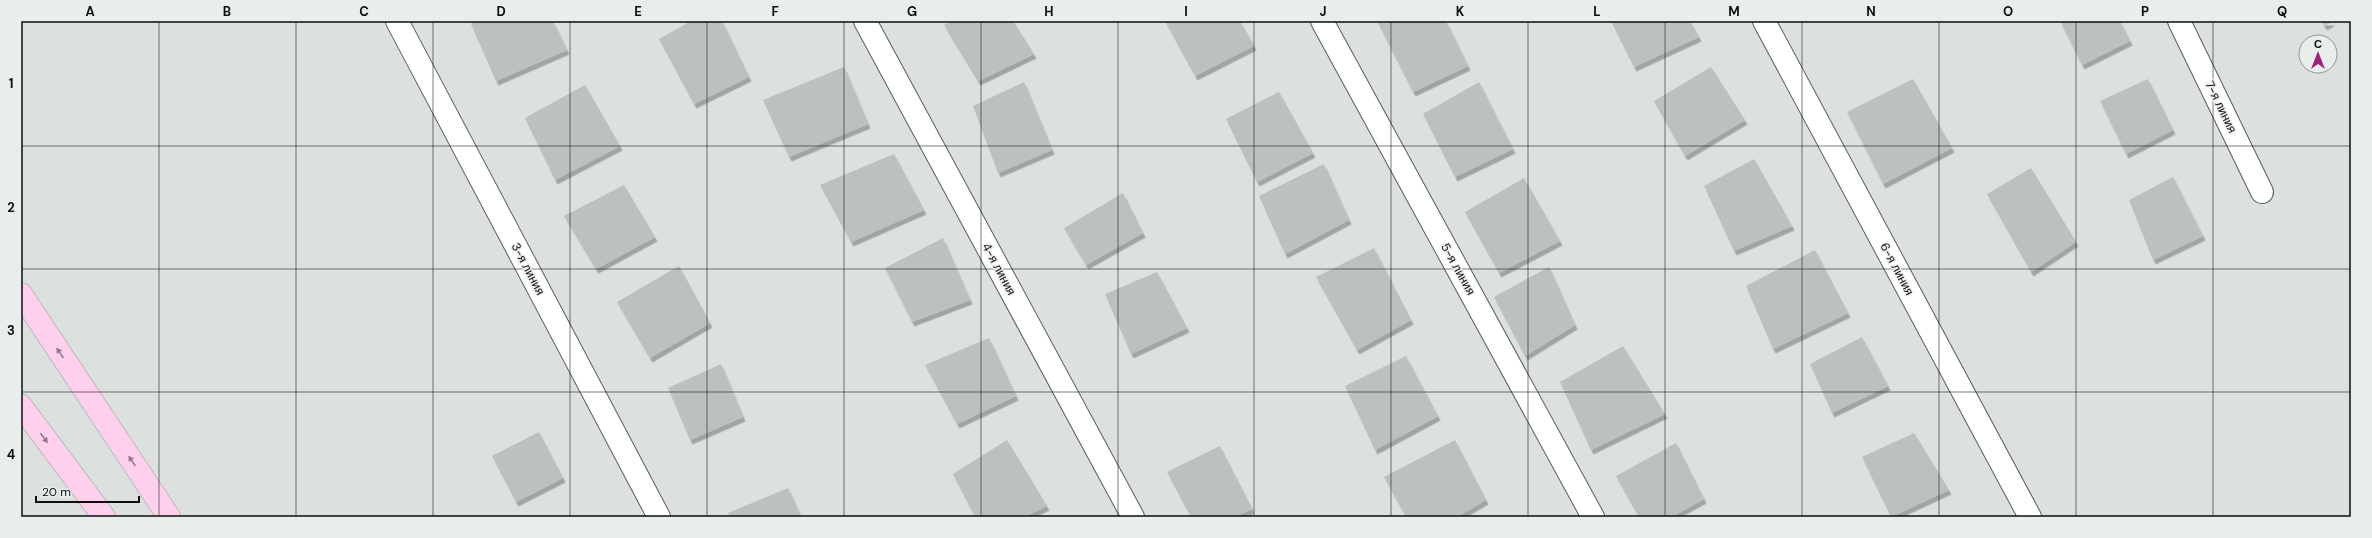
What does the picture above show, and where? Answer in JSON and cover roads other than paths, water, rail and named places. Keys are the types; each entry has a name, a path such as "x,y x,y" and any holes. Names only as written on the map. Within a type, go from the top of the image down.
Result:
{"main road":[{"path":"21,294 169,517"},
{"path":"21,406 104,517"}],"street":[{"name":"3-я линия","path":"397,21 659,517"},
{"name":"4-я линия","path":"865,21 1133,517"},
{"name":"5-я линия","path":"1322,21 1593,517"},
{"name":"6-я линия","path":"1764,21 2030,517"},
{"name":"7-я линия","path":"2179,21 2262,192"}]}
